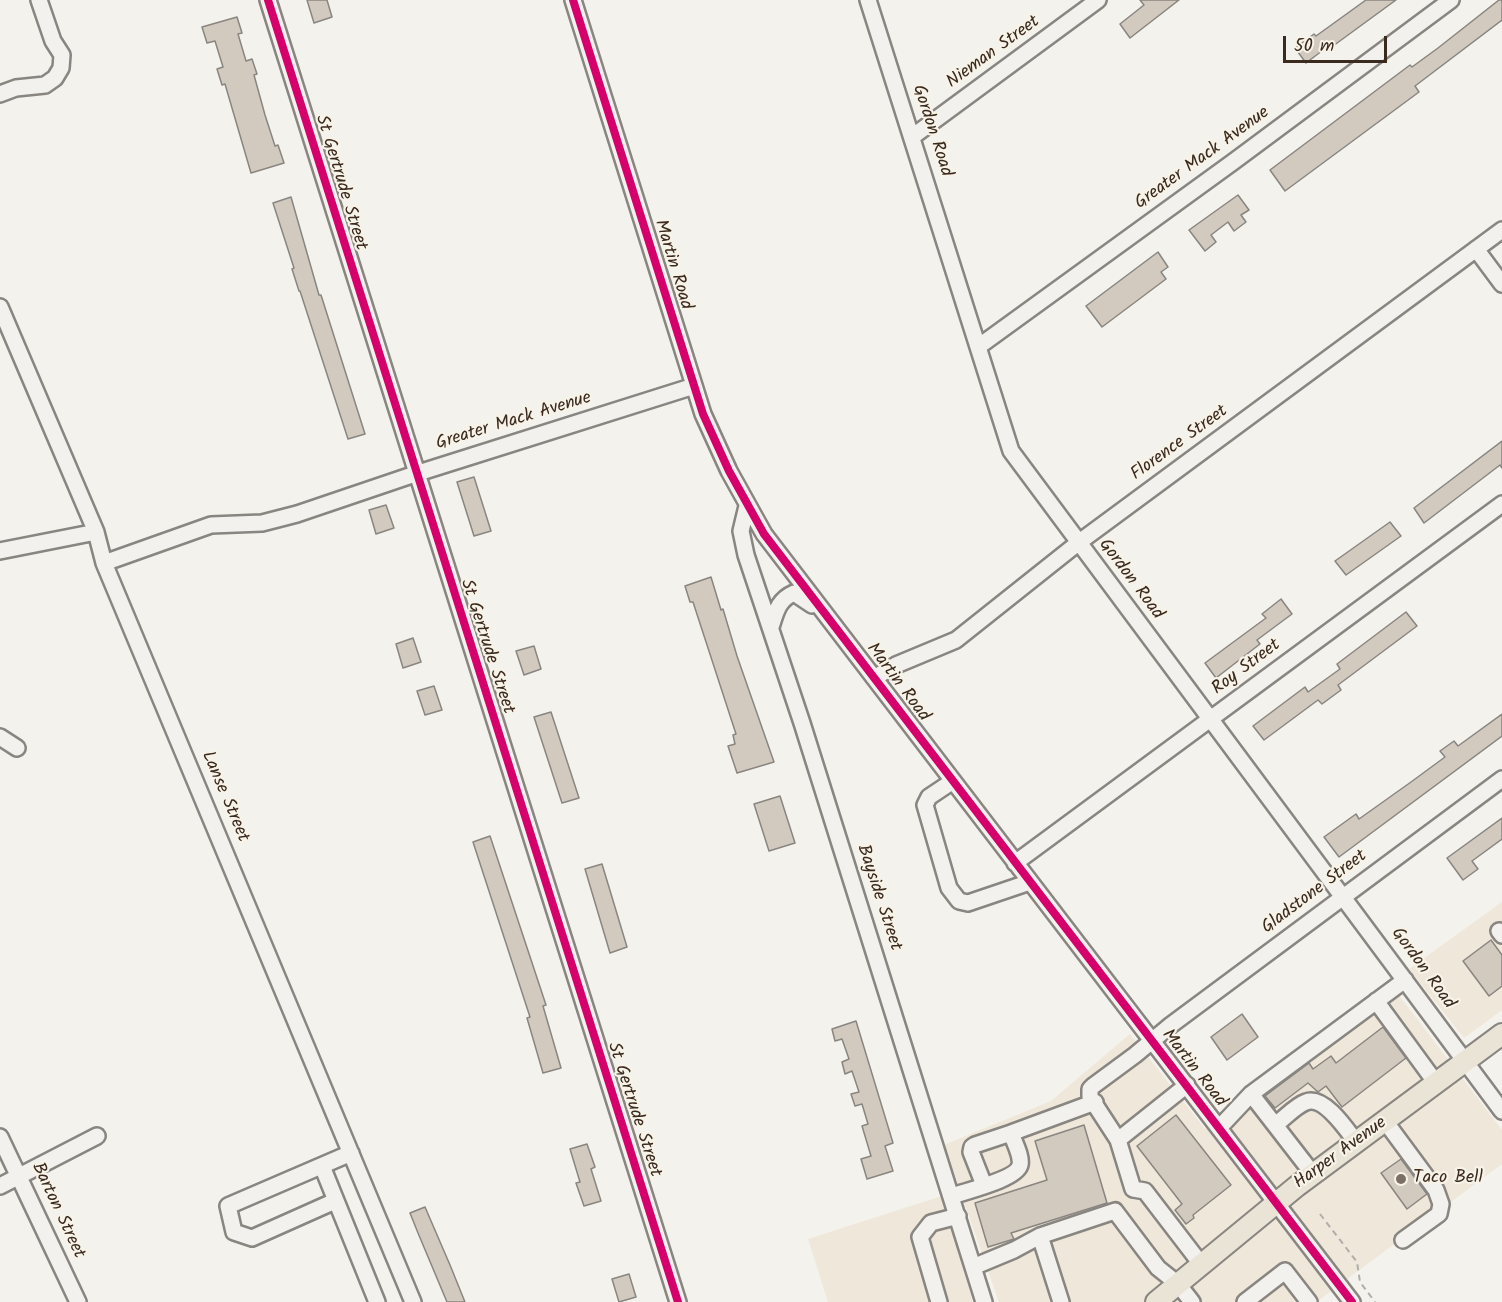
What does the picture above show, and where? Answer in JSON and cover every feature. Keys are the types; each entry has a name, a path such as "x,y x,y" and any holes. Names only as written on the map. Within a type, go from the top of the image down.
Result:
{"main road":[{"name":"Harper Avenue","path":"1156,1302 1276,1202 1502,1034"}],"street":[{"path":"0,94 16,88 45,85 55,78 62,68 62,55 52,41 39,0"},
{"name":"St Gertrude Street","path":"268,0 415,474 678,1302"},
{"name":"Martin Road","path":"573,0 694,386 716,443 747,506 776,551 1351,1302"},
{"name":"Gordon Road","path":"868,0 1011,451 1502,1111"},
{"name":"Nieman Street","path":"912,137 1098,0"},
{"name":"Greater Mack Avenue","path":"978,347 1233,162 1450,0"},
{"name":"Florence Street","path":"874,678 897,665 956,640 1078,543 1502,230"},
{"path":"1476,249 1502,284"},
{"name":"Lanse Street","path":"0,307 96,532 105,563 413,1302"},
{"name":"Greater Mack Avenue","path":"105,563 195,529 211,525 262,523 297,514 415,474 694,386"},
{"name":"Roy Street","path":"1015,863 1502,504"},
{"name":"Bayside Street","path":"747,506 741,531 761,605 771,627 984,1302"},
{"path":"0,550 96,532"},
{"path":"771,627 779,604 794,593 810,603 833,624"},
{"path":"0,737 17,748"},
{"name":"Gladstone Street","path":"1095,1102 1089,1092 1093,1086 1135,1055 1151,1040 1502,779"},
{"path":"953,781 929,797 925,805 949,888 954,895 959,901 968,903 1029,882"},
{"path":"1220,1128 1251,1094 1405,980"},
{"path":"1376,1001 1436,1083"},
{"path":"1118,1140 1186,1085"},
{"path":"1251,1094 1314,1174"},
{"path":"1275,1125 1301,1105 1308,1101 1315,1101 1335,1116 1356,1142"},
{"path":"984,1185 971,1152 975,1144 1095,1102 1118,1140 1133,1189"},
{"path":"1385,1121 1436,1190 1441,1204 1438,1214 1403,1240"},
{"path":"952,1196 1013,1175 1021,1161 1011,1133"},
{"path":"0,1186 97,1136"},
{"name":"Barton Street","path":"0,1137 78,1302"},
{"path":"335,1201 252,1239 234,1232 228,1206 351,1153"},
{"path":"322,1166 377,1302"},
{"path":"973,1267 1040,1236 1115,1211 1133,1189"},
{"path":"1133,1189 1145,1191 1201,1264"},
{"path":"1115,1211 1158,1268 1178,1284 1192,1302"},
{"path":"939,1302 920,1237 931,1223 958,1216"},
{"path":"1040,1236 1061,1302"},
{"path":"1245,1302 1285,1271 1307,1301"}],"path":[{"path":"1320,1214 1357,1262 1360,1282 1376,1302"}],"shaded area":[{"path":"1502,902 1502,1010 1464,1038 1409,969"},
{"path":"1388,981 1502,1130 1502,1164 1319,1300 1320,1302 999,1302 944,1145 1051,1101 1130,1034 1205,1129"},
{"path":"942,1196 973,1302 828,1302 808,1239"}],"building":[{"path":"307,0 327,0 332,17 314,23"},
{"path":"1140,0 1179,0 1130,38 1120,24 1144,5"},
{"path":"1366,0 1396,0 1306,63 1295,48 1314,34 1316,36"},
{"path":"1502,0 1502,20 1415,86 1419,92 1285,191 1270,170 1410,65 1412,67 1438,48"},
{"path":"237,17 242,33 238,34 246,61 252,59 265,115 275,146 278,145 284,163 251,173 225,84 222,85 217,69 223,67 215,41 207,43 202,27"},
{"path":"1238,195 1249,210 1241,215 1246,222 1234,231 1228,222 1211,235 1216,242 1205,251 1189,230"},
{"path":"291,197 319,295 321,295 365,434 348,439 292,269 294,268 273,203"},
{"path":"1158,252 1168,267 1161,272 1166,279 1102,327 1086,306"},
{"path":"1502,441 1502,468 1500,465 1424,523 1414,508"},
{"path":"474,477 491,531 474,536 457,482"},
{"path":"386,505 394,528 376,534 369,510"},
{"path":"1390,522 1401,536 1346,575 1335,561"},
{"path":"711,577 774,762 737,773 728,746 735,744 733,735 736,734 693,602 690,602 685,586"},
{"path":"1281,599 1292,614 1257,640 1260,644 1216,678 1205,663 1266,618 1262,614"},
{"path":"1406,612 1417,626 1338,685 1341,690 1322,704 1318,700 1264,740 1253,726 1305,687 1308,692 1340,669 1337,664"},
{"path":"413,638 421,662 403,668 396,644"},
{"path":"534,646 541,669 524,675 516,651"},
{"path":"434,686 442,710 425,715 417,691"},
{"path":"551,712 579,798 562,803 534,717"},
{"path":"1502,714 1502,736 1339,857 1324,837 1356,814 1359,819 1445,757 1440,751 1454,741 1458,746"},
{"path":"780,796 795,843 769,851 754,804"},
{"path":"1502,818 1502,839 1472,861 1478,869 1463,880 1447,858"},
{"path":"490,836 546,1005 543,1006 561,1068 543,1073 527,1018 530,1017 473,842"},
{"path":"602,864 627,947 610,953 585,869"},
{"path":"1491,940 1502,955 1502,986 1489,996 1463,961"},
{"path":"1242,1014 1258,1037 1227,1060 1211,1037"},
{"path":"856,1021 893,1143 885,1146 893,1171 867,1179 861,1159 871,1156 862,1126 868,1124 862,1104 855,1106 851,1094 859,1092 852,1071 845,1074 842,1062 849,1059 842,1039 835,1041 832,1029"},
{"path":"1383,1027 1406,1058 1342,1107 1326,1086 1318,1092 1308,1083 1275,1108 1265,1096 1309,1063 1313,1069 1331,1056 1336,1063"},
{"path":"1176,1115 1231,1185 1193,1215 1194,1218 1186,1224 1175,1210 1182,1204 1137,1146"},
{"path":"1084,1125 1107,1203 1011,1233 1014,1239 988,1247 975,1203 1047,1180 1035,1141"},
{"path":"587,1144 595,1167 591,1169 601,1201 584,1206 576,1183 580,1182 570,1149"},
{"name":"Taco Bell","path":"1401,1159 1427,1194 1407,1209 1381,1173"},
{"path":"425,1207 465,1302 447,1302 410,1213"},
{"path":"629,1274 636,1297 619,1302 612,1279"}],"cycle path":[{"path":"268,0 678,1302"},
{"path":"573,0 703,414 729,471 764,534 1352,1302"}],"place":[{"name":"Taco Bell","path":"1401,1179"}]}
